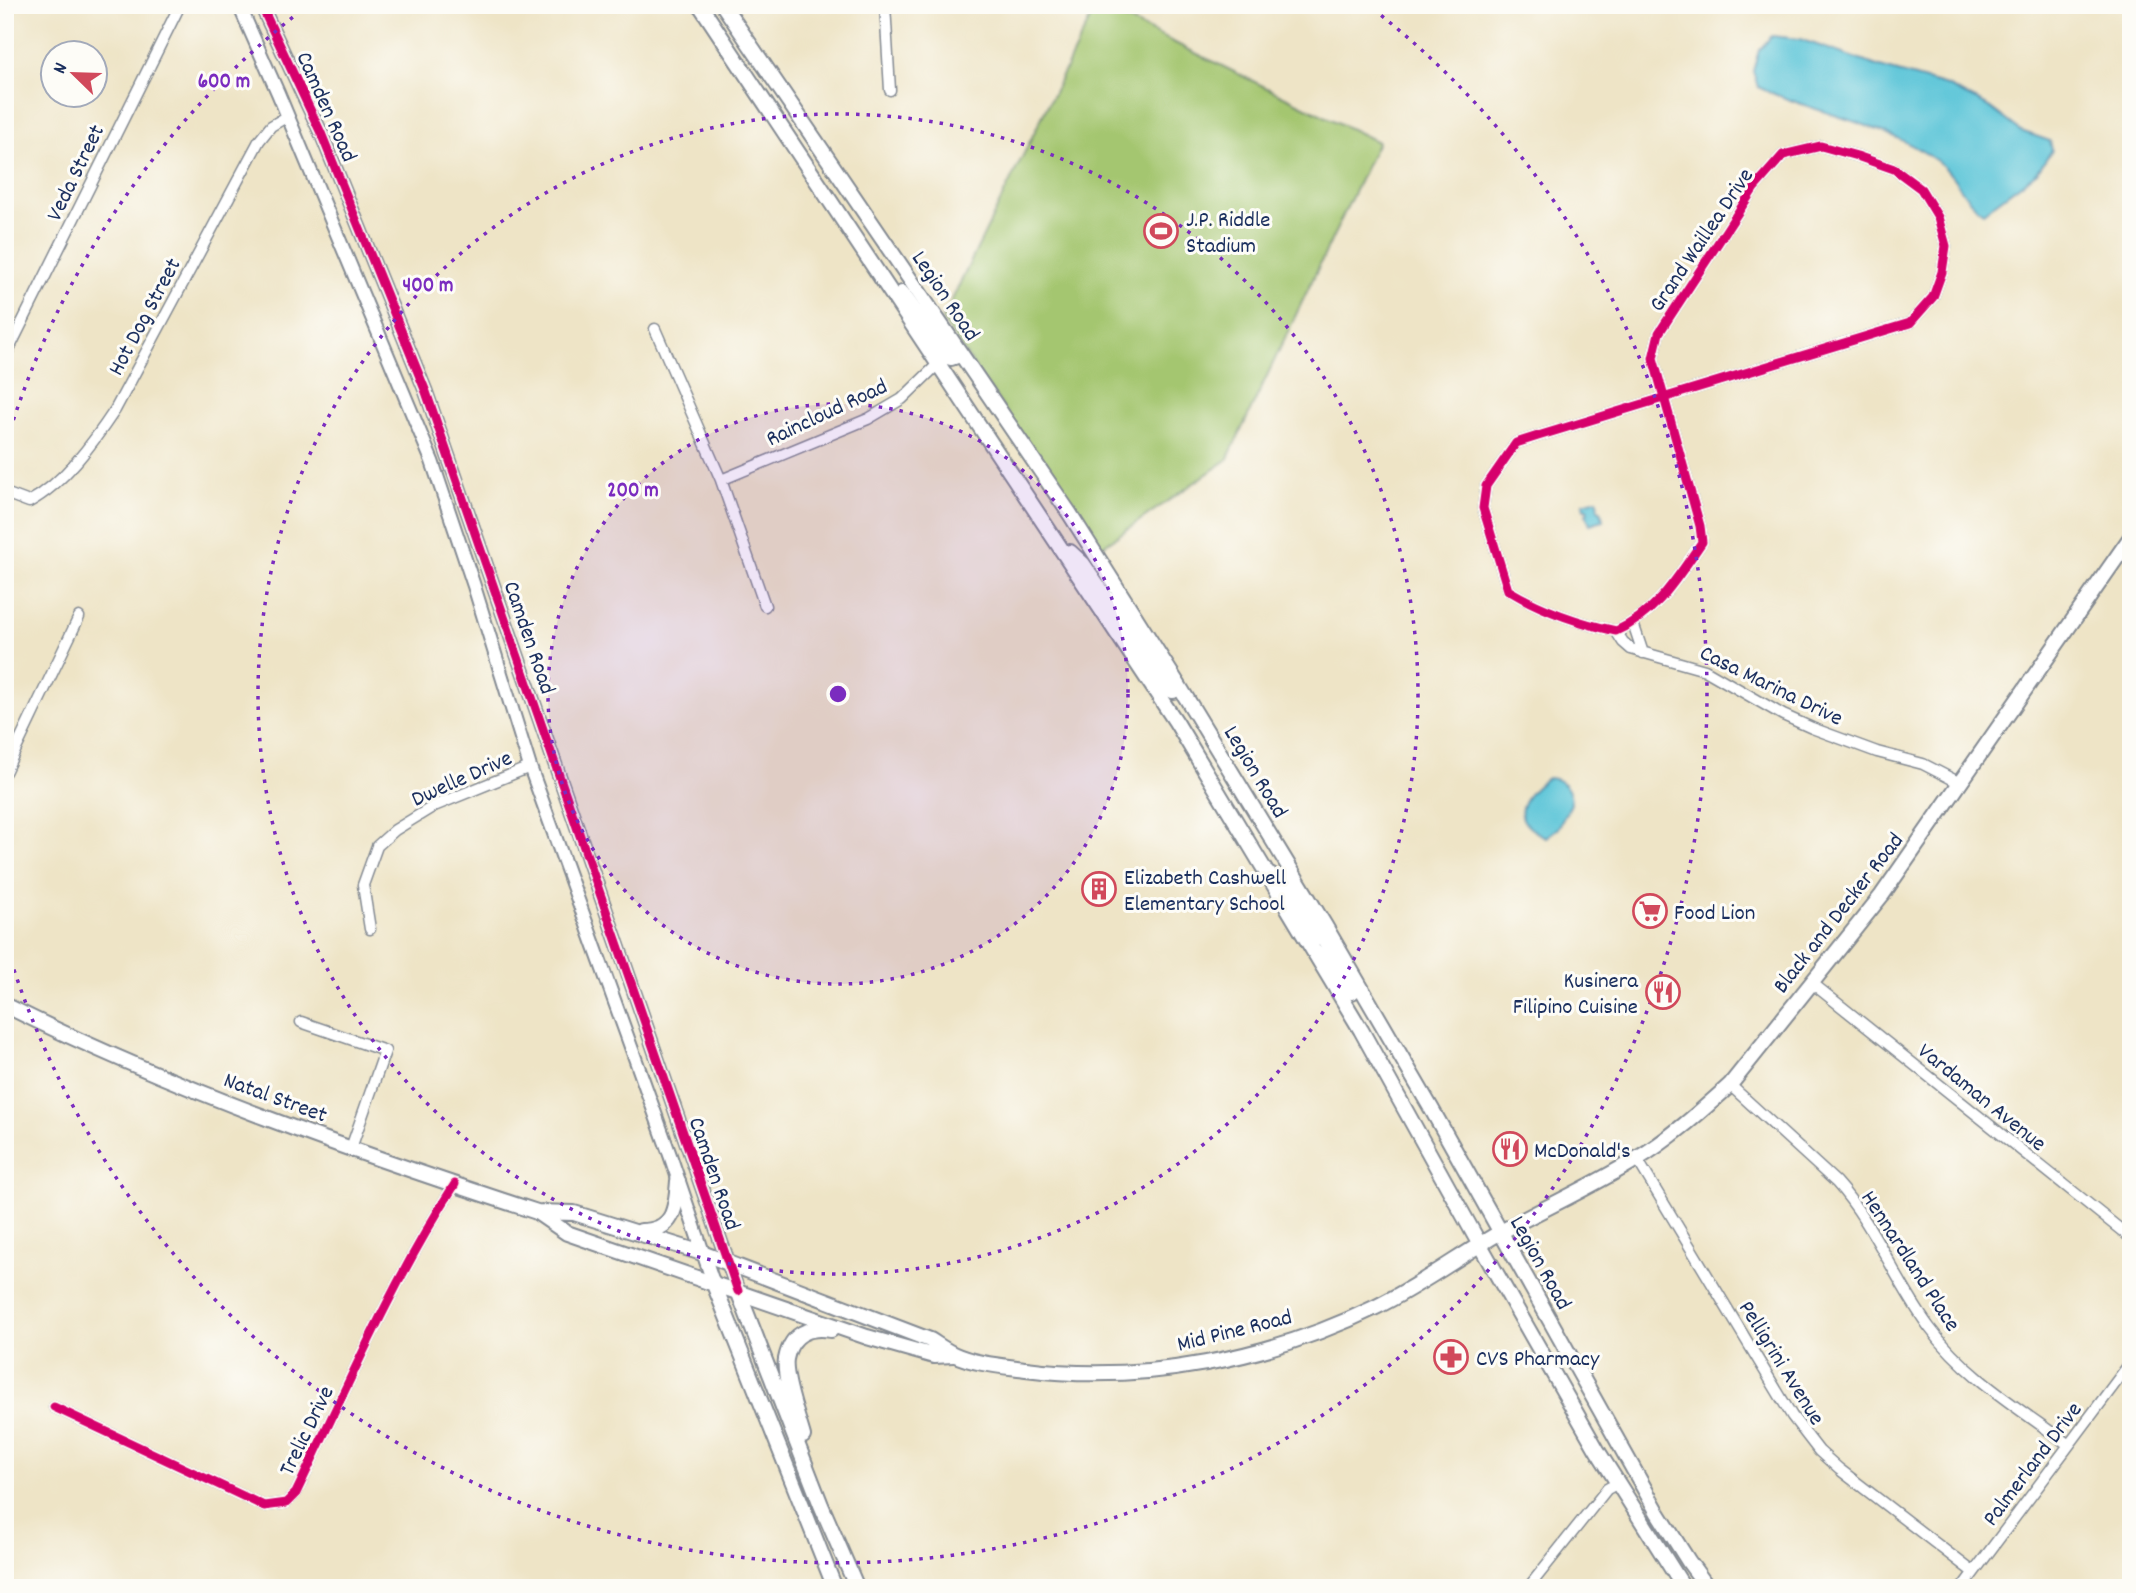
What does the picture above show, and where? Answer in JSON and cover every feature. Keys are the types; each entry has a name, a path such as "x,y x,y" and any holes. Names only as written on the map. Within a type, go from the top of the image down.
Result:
{"main road":[{"name":"Legion Road","path":"700,5 1167,709 1361,1030 1480,1245 1618,1483 1684,1588"},
{"path":"710,5 800,131 814,139"},
{"name":"Legion Road","path":"723,5 1070,514 1179,686 1406,1066 1658,1513 1708,1588"},
{"path":"848,229 865,240 947,357 960,355"},
{"path":"1053,537 1083,564 1170,690 1173,691 1179,686"},
{"name":"Black and Decker Road","path":"1500,1233 1637,1159 1662,1142 1730,1084 1882,895 2131,537"},
{"path":"1167,709 1175,705 1181,708 1251,819 1270,837"},
{"path":"1266,872 1285,885 1321,940 1333,941"},
{"path":"1316,955 1327,953 1378,1035 1406,1066"},
{"name":"Natal Street","path":"5,1004 145,1069 248,1110 537,1212 567,1233 738,1291"},
{"path":"632,1231 652,1231 664,1226 674,1213 678,1181"},
{"name":"Natal Street","path":"537,1212 574,1213 727,1262"},
{"name":"Mid Pine Road","path":"738,1291 867,1337 934,1356 954,1355 1002,1366 1071,1373 1144,1371 1218,1360 1301,1337 1351,1318 1405,1292 1500,1233"},
{"name":"Mid Pine Road","path":"727,1262 930,1340 954,1355"},
{"name":"Camden Road","path":"713,1282 835,1588"},
{"name":"Camden Road","path":"738,1291 821,1505 858,1588"},
{"path":"821,1505 789,1385 786,1361 797,1337 808,1329 820,1328 867,1337"}],"street":[{"name":"Veda Street","path":"5,357 180,5"},
{"name":"Camden Road","path":"239,5 432,461 530,767 713,1282"},
{"name":"Camden Road","path":"261,5 321,133 426,392 738,1291"},
{"path":"885,5 890,90"},
{"name":"Hot Dog Street","path":"5,493 29,502 47,492 89,448 115,410 259,141 271,126 288,116"},
{"name":"Grand Waillea Drive","path":"1616,631 1530,603 1508,590 1483,508 1486,486 1516,443 1664,398 1910,323 1933,297 1942,272 1946,246 1938,217 1921,189 1892,169 1821,146 1783,155 1755,188 1659,333 1653,358 1664,398 1700,526 1702,542 1664,596 1633,623"},
{"path":"655,329 721,480 765,606"},
{"name":"Raincloud Road","path":"721,480 868,419 902,399 938,364"},
{"path":"5,772 79,617"},
{"path":"1616,631 1633,623 1643,653"},
{"name":"Casa Marina Drive","path":"1616,631 1631,649 1705,670 1783,715 1812,728 1877,752 1923,764 1960,783"},
{"path":"1623,642 1639,638"},
{"name":"Dwelle Drive","path":"370,929 363,886 377,846 395,830 434,806 530,767"},
{"name":"Vardaman Avenue","path":"1812,983 2131,1238"},
{"path":"301,1022 385,1051 351,1147"},
{"name":"Hennardland Place","path":"1730,1084 1851,1198 1863,1214 1906,1294 1945,1348 1982,1382 2069,1446"},
{"name":"Pelligrini Avenue","path":"1637,1159 1806,1436 1839,1469 1973,1572"},
{"name":"Trelic Drive","path":"54,1406 264,1506 286,1503 296,1493 398,1281 455,1184"},
{"name":"Palmerland Drive","path":"1962,1588 2131,1362"},
{"path":"1528,1588 1607,1489 1618,1483"}],"green space":[{"name":"J.P. Riddle Stadium","path":"1097,5 1378,142 1227,460 1100,548 942,320"}],"water":[{"path":"1772,36 1800,39 1880,67 1947,86 1988,106 2021,131 2050,141 2052,150 2037,172 1983,212 1970,201 1944,166 1916,148 1872,128 1758,87 1753,71 1759,50"},
{"path":"1597,499 1603,520 1590,524 1583,503"},
{"path":"1547,778 1558,780 1565,785 1571,804 1558,828 1546,837 1526,823 1522,809 1530,793"}],"waterway":[{"path":"5,1498 9,1483"}],"cycle path":[{"path":"261,5 321,133 426,392 738,1291"},
{"path":"1616,631 1560,615 1508,590 1483,508 1486,486 1516,443 1538,436 1910,323 1933,297 1942,272 1946,246 1938,217 1921,189 1894,169 1821,146 1783,155 1754,188 1659,333 1653,358 1700,526 1702,542 1655,604 1643,615 1616,631"},
{"path":"54,1407 264,1506 286,1503 296,1493 390,1297 455,1184"}],"place":[{"name":"J.P. Riddle Stadium","path":"1161,231"},
{"name":"Elizabeth Cashwell Elementary School","path":"1099,889"},
{"name":"Food Lion","path":"1650,911"},
{"name":"Kusinera Filipino Cuisine","path":"1663,992"},
{"name":"McDonald's","path":"1510,1149"},
{"name":"CVS Pharmacy","path":"1451,1357"}]}
